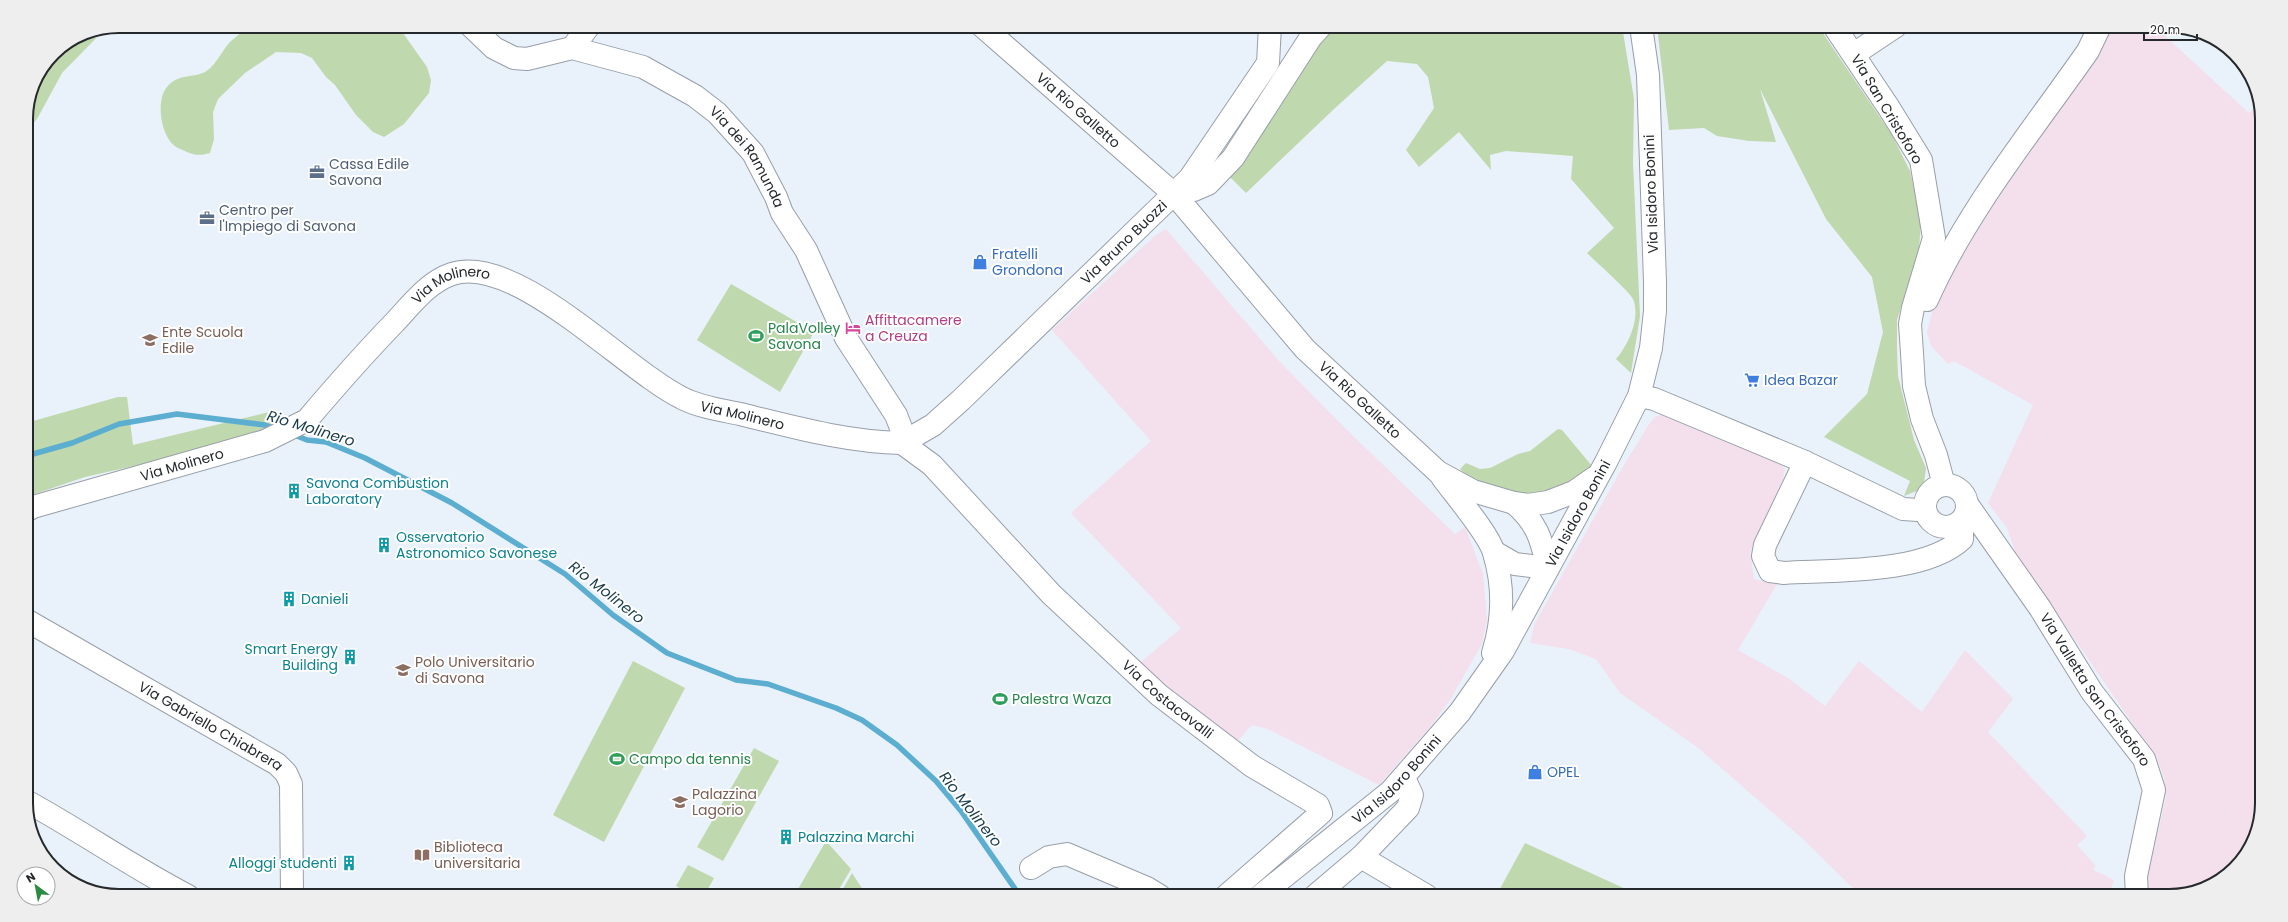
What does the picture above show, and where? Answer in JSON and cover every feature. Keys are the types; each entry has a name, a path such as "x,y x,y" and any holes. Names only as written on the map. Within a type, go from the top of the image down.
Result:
{"street":[{"name":"Via dei Ramunda","path":"478,33 494,48 514,58 527,59 572,48 643,67 695,96 717,113 753,153 776,197 782,213 806,250 846,338 896,415 901,428 902,443"},
{"path":"572,48 584,33"},
{"name":"Via Rio Galletto","path":"990,33 1174,194 1305,349 1438,472 1473,491 1514,503 1528,505 1548,502 1574,492 1597,476"},
{"path":"1174,194 1190,178 1268,63 1270,33"},
{"name":"Via Bruno Buozzi","path":"902,443 934,424 961,400 1174,194 1194,190 1208,184 1234,158 1315,33"},
{"name":"Via Isidoro Bonini","path":"1269,889 1391,791 1404,778 1460,712 1503,651 1639,396 1651,348 1655,311 1648,75 1642,33"},
{"name":"Via San Cristoforo","path":"1839,33 1854,54 1921,160 1928,194 1934,238 1910,324 1914,386 1922,419 1936,455 1944,485"},
{"path":"1854,54 1886,33"},
{"path":"1912,353 1930,294 1972,216 2088,51 2097,33"},
{"name":"Via Molinero","path":"33,507 272,438 292,429 307,420 377,341 436,281 454,273 473,272 491,275 517,284 569,319 663,388 682,399 799,429 857,440 902,443"},
{"path":"1639,396 1654,399 1805,462 1903,509 1918,510 1924,508"},
{"name":"Via Costacavalli","path":"902,443 932,465 1051,594 1160,695 1252,766 1318,806 1321,813 1234,889"},
{"path":"1805,462 1765,545 1763,556 1770,571 1784,573 1914,564 1939,555 1956,545 1962,539 1964,512 1965,498 1956,488 1944,485 1932,490 1925,502 1924,508 1930,521 1942,528 1956,525 1964,512"},
{"path":"1438,472 1479,527 1494,552 1501,603 1496,642 1487,674"},
{"path":"1494,552 1515,564 1548,568 1542,542 1535,525 1529,516 1514,503"},
{"name":"Via Valletta San Cristoforo","path":"1964,512 2040,608 2092,692 2144,759 2154,790 2136,876 2137,889"},
{"name":"Via Gabriello Chiabrera","path":"33,624 277,764 286,773 291,784 292,889"},
{"path":"1323,889 1361,857 1408,808 1412,795 1404,778"},
{"path":"33,804 127,862 175,889"},
{"path":"1031,868 1049,857 1067,854 1090,866 1149,889"},
{"path":"1361,857 1415,889"},
{"path":"1285,889 1294,869"}],"shaded area":[{"path":"2102,33 2162,33 2249,113 2254,108 2255,803 2252,826 2241,851 2222,871 2212,878 2197,884 2175,889 2147,889 2147,877 2166,798 2164,778 2157,759 2016,554 2007,528 1988,503 2033,405 1954,361 1948,364 1931,346 1927,332 1936,297 1983,209"},
{"path":"1166,229 1280,362 1347,430 1455,534 1465,527 1483,574 1487,620 1482,644 1450,700 1430,727 1379,785 1268,729 1252,725 1238,741 1139,664 1181,628 1071,513 1151,441 1052,330 1157,234"},
{"path":"1663,415 1779,463 1785,469 1783,479 1750,552 1754,579 1777,584 1738,650 1788,678 1825,706 1859,661 1922,712 1965,650 2013,699 1988,732 2087,836 2077,845 2095,865 2094,870 2114,880 2111,889 1854,889 1803,839 1697,747 1620,693 1596,659 1569,649 1530,643 1534,625 1621,470 1649,424 1656,416"}],"green space":[{"path":"240,33 403,33 427,67 431,80 429,93 404,124 384,137 373,132 356,115 335,85 326,77 312,58 301,53 276,52 245,73 218,99 213,112 214,139 210,153 201,155 194,154 178,148 172,144 164,129 161,110 163,93 175,80 198,75 207,71 215,63 231,41"},
{"path":"1322,33 1623,33 1634,99 1633,163 1640,316 1631,373 1616,359 1629,339 1632,331 1635,306 1630,295 1587,253 1614,228 1571,179 1573,156 1506,151 1490,155 1491,170 1459,132 1419,167 1406,150 1434,108 1428,77 1417,64 1387,61 1246,193 1225,172"},
{"path":"1658,33 1823,33 1892,135 1910,171 1921,219 1919,251 1897,320 1898,376 1914,440 1926,468 1924,483 1919,490 1904,496 1910,481 1824,437 1867,394 1883,332 1872,277 1826,219 1760,89 1776,142 1749,141 1717,136 1704,128 1669,130"},
{"path":"99,36 62,73 33,124 36,96 47,71 62,54 71,47"},
{"name":"PalaVolley Savona","path":"731,284 814,332 780,392 697,340"},
{"path":"118,397 127,397 133,445 274,411 283,418 283,422 245,441 85,477 33,495 33,421"},
{"path":"1558,429 1562,430 1592,466 1576,481 1534,498 1472,481 1460,469 1466,463 1480,469 1490,468 1518,454 1530,451"},
{"path":"633,661 685,688 604,842 553,815"},
{"path":"754,748 779,761 723,861 697,847"},
{"path":"826,841 851,869 839,889 798,889"},
{"path":"1525,843 1626,889 1500,889"},
{"path":"688,865 714,878 708,889 681,889 676,886"},
{"path":"852,873 862,889 843,889"}],"waterway":[{"name":"Rio Molinero","path":"33,454 72,443 119,424 177,414 265,425 276,429"},
{"name":"Rio Molinero","path":"292,434 307,440 326,442 365,458 452,503 565,574 613,615 667,653 736,680 768,684 836,708 862,720 897,745 936,781 961,811 1015,889"}],"place":[{"name":"Cassa Edile Savona","path":"317,172"},
{"name":"Centro per l'Impiego di Savona","path":"207,218"},
{"name":"Fratelli Grondona","path":"980,262"},
{"name":"Affittacamere a Creuza","path":"853,328"},
{"name":"PalaVolley Savona","path":"756,336"},
{"name":"Ente Scuola Edile","path":"150,340"},
{"name":"Idea Bazar","path":"1752,380"},
{"name":"Savona Combustion Laboratory","path":"294,491"},
{"name":"Osservatorio Astronomico Savonese","path":"384,545"},
{"name":"Danieli","path":"289,599"},
{"name":"Smart Energy Building","path":"350,657"},
{"name":"Polo Universitario di Savona","path":"403,670"},
{"name":"Palestra Waza","path":"1000,699"},
{"name":"Campo da tennis","path":"617,759"},
{"name":"OPEL","path":"1535,772"},
{"name":"Palazzina Lagorio","path":"680,802"},
{"name":"Palazzina Marchi","path":"786,837"},
{"name":"Biblioteca universitaria","path":"422,855"},
{"name":"Alloggi studenti","path":"349,863"}]}
